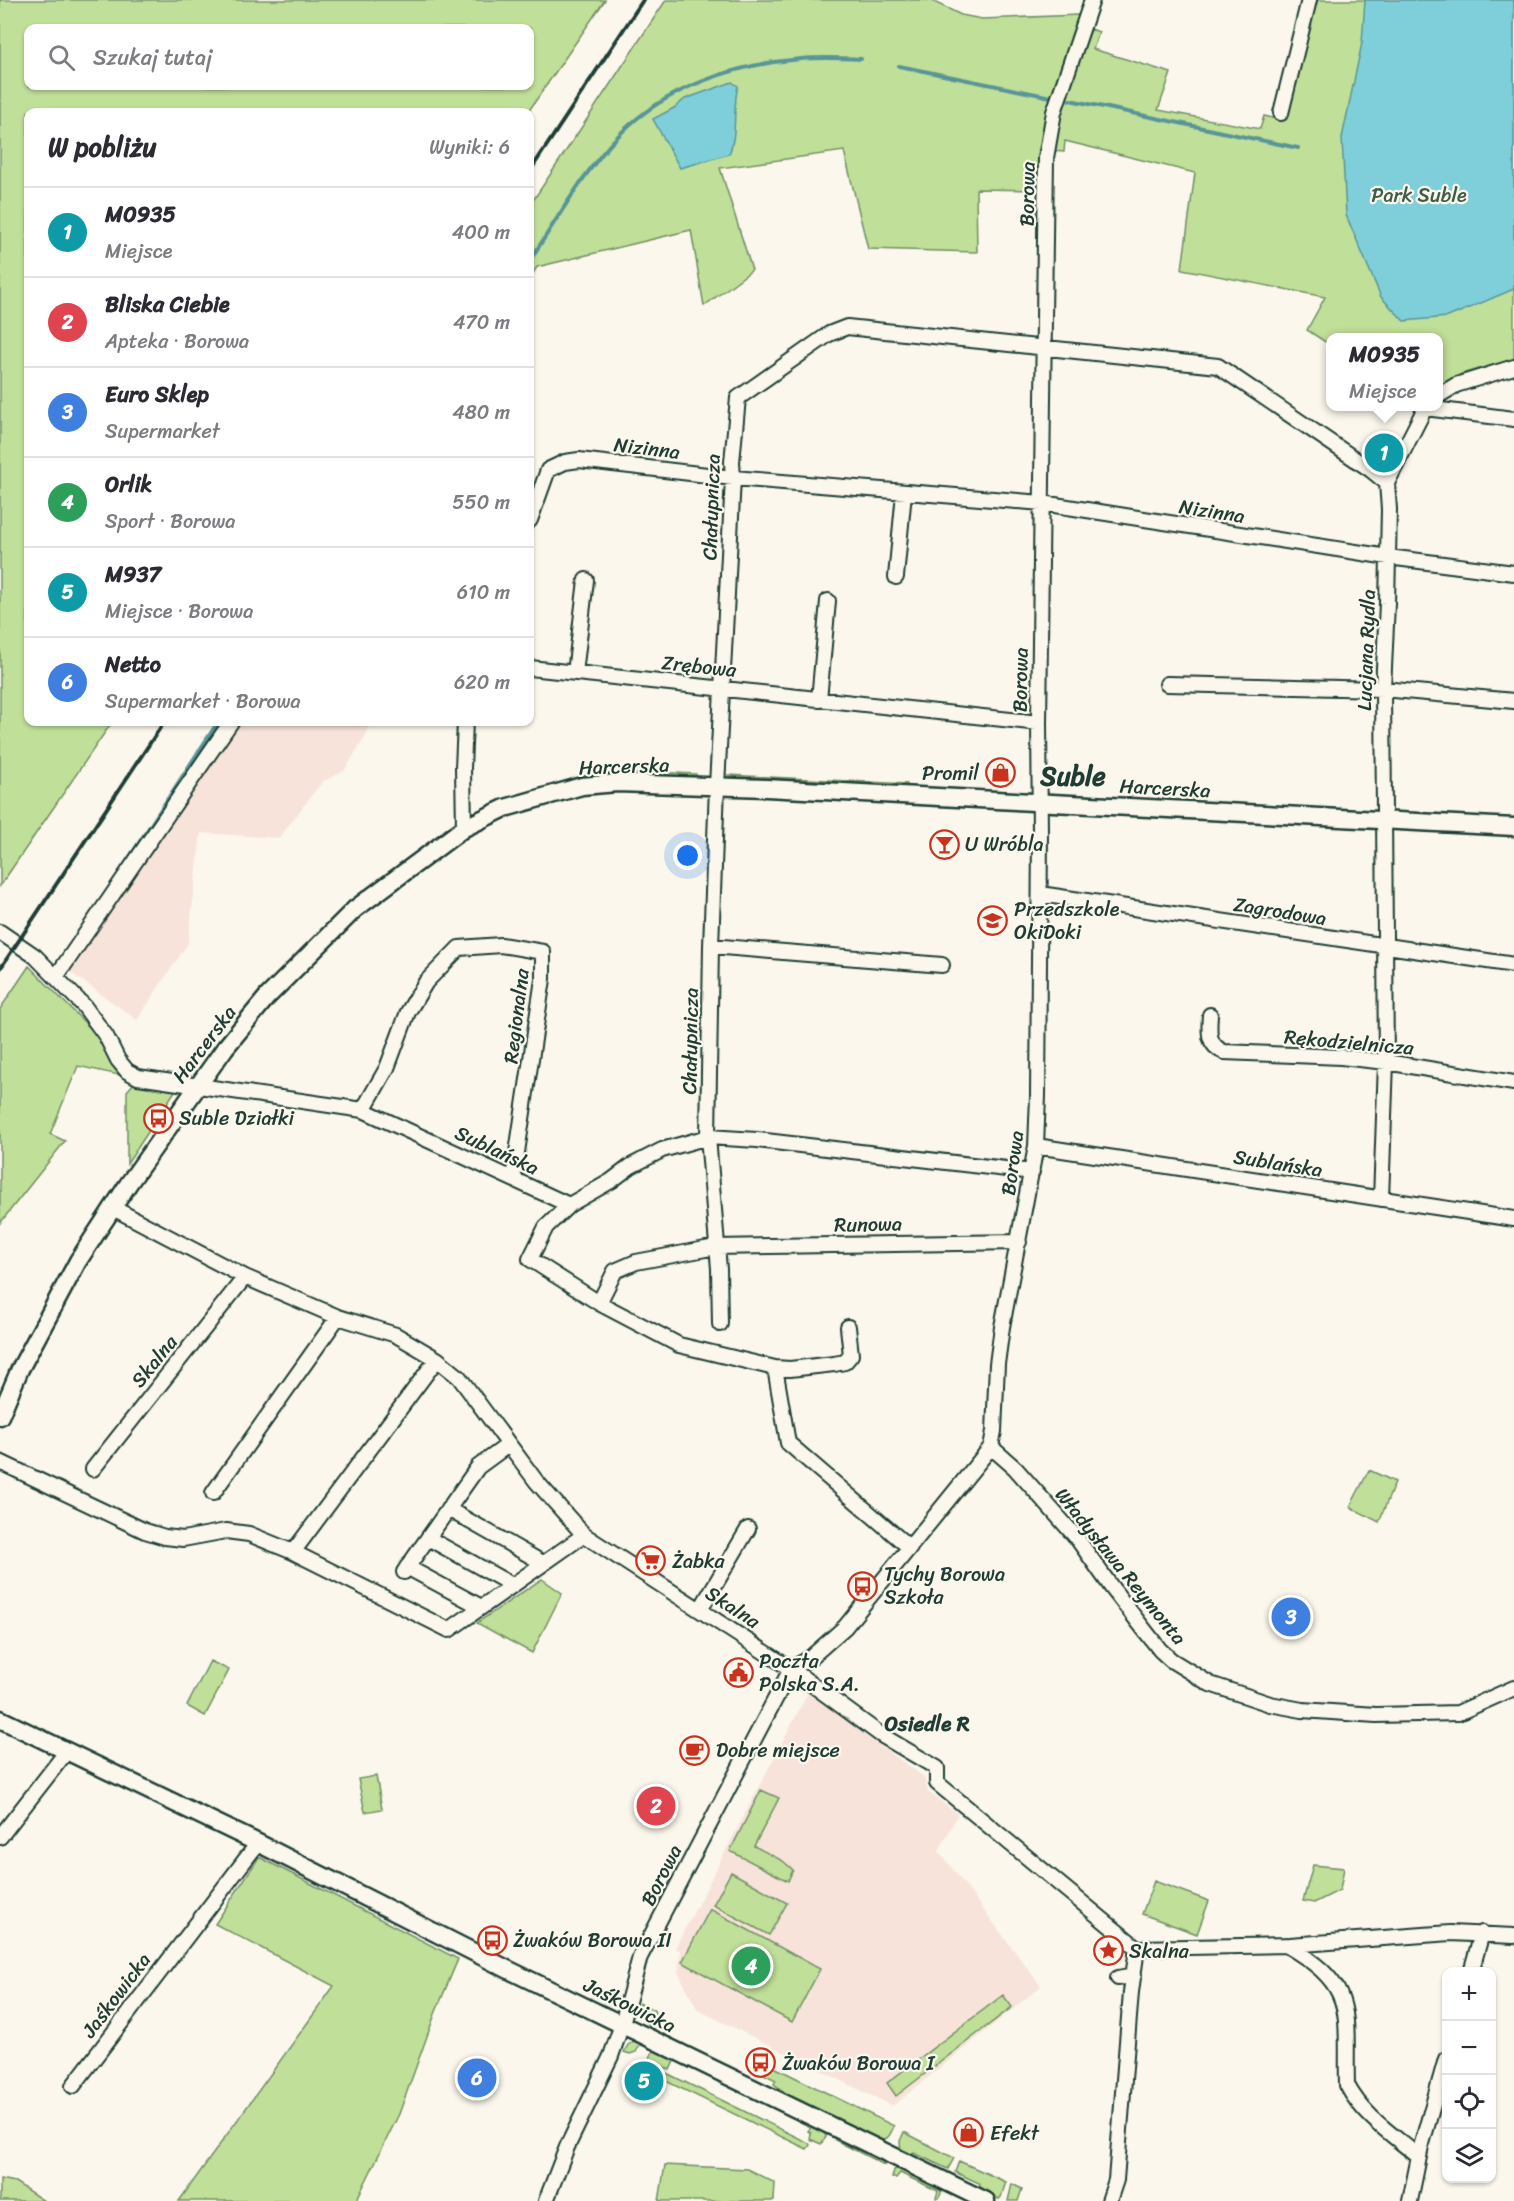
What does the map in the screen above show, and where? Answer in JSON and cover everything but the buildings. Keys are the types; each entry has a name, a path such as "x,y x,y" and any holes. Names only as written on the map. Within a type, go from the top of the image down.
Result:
{"street":[{"name":"Borowa","path":"546,2201 567,2147 611,2056 640,1957 791,1669 810,1658 845,1627 991,1447 1002,1327 1036,1146 1040,894 1039,723 1048,136 1092,0"},
{"path":"1281,113 1309,0"},
{"name":"Chałupnicza","path":"708,1137 711,946 717,786 732,462 738,398 829,334 848,327 1045,348"},
{"path":"1045,348 1218,366 1387,483 1424,411"},
{"path":"1443,393 1456,385 1514,367"},
{"path":"1443,409 1514,419"},
{"name":"Nizinna","path":"534,509 548,470 572,460 733,478 1042,503 1514,573"},
{"name":"Lucjana Rydla","path":"1381,1199 1386,1062 1383,689 1389,509 1387,483"},
{"path":"896,577 904,493"},
{"path":"575,673 586,580"},
{"path":"819,700 828,601"},
{"name":"Zrębowa","path":"534,668 1039,723"},
{"path":"1167,684 1383,689 1514,700"},
{"path":"56,978 228,726"},
{"path":"464,828 465,726"},
{"name":"Harcerska","path":"0,1416 20,1369 78,1261 225,1048 267,997 356,909 464,828 505,808 582,786 617,783 717,786 1514,827"},
{"name":"Zagrodowa","path":"1040,894 1514,966"},
{"name":"Sublańska","path":"0,932 24,947 84,1006 127,1071 138,1077 363,1110 570,1205"},
{"name":"Regionalna","path":"363,1110 387,1068 408,1012 426,982 459,948 501,945 543,952 542,990 513,1179"},
{"path":"711,946 942,965"},
{"name":"Rękodzielnicza","path":"1210,1015 1209,1038 1214,1046 1224,1052 1341,1057 1514,1083"},
{"path":"708,1137 720,1324"},
{"path":"848,1327 851,1355 844,1362 790,1369 775,1368 679,1345 599,1303 530,1259 546,1227 570,1205 631,1166 662,1150 708,1137 757,1140 1032,1172"},
{"name":"Sublańska","path":"1036,1146 1514,1219"},
{"name":"Skalna","path":"113,1208 245,1277 338,1317 396,1335 437,1359 459,1377 536,1481 584,1535 791,1669 881,1735 937,1768 937,1783 1137,1948"},
{"name":"Runowa","path":"599,1303 615,1271 636,1262 716,1246 1019,1242"},
{"name":"Skalna","path":"93,1468 245,1277"},
{"path":"213,1493 338,1317"},
{"path":"293,1552 437,1359"},
{"path":"775,1368 788,1443 910,1548"},
{"path":"481,1607 406,1569 478,1467 505,1441"},
{"name":"Władysława Reymonta","path":"991,1447 1015,1468 1076,1537 1160,1650 1210,1684 1250,1699 1302,1710 1376,1715 1458,1713 1514,1688"},
{"path":"0,1462 145,1531 165,1537 183,1539 226,1532 249,1534 293,1552 449,1630 584,1535"},
{"path":"448,1509 543,1563"},
{"path":"700,1610 748,1529"},
{"path":"428,1538 512,1585"},
{"name":"Jaśkowicka","path":"0,1719 258,1843 466,1949 986,2201"},
{"path":"0,1837 66,1751"},
{"name":"Jaśkowicka","path":"73,2086 258,1843"},
{"path":"1109,2201 1116,2180 1137,1948 1286,1944 1441,1933 1514,1935"},
{"path":"1472,1967 1482,1933"},
{"path":"1286,1944 1320,1966 1339,1991 1345,2009 1347,2085 1353,2096 1362,2109 1419,2157"},
{"path":"1118,1978 1134,1975"},
{"path":"1410,2201 1419,2157 1442,2074"}],"shaded area":[{"path":"228,726 368,726 366,735 344,771 322,782 279,838 201,833 188,943 137,1020 63,967"},
{"path":"809,1691 924,1777 928,1792 958,1814 939,1851 1041,1986 893,2106 698,2010 678,1972 681,1951 675,1948"}],"green space":[{"path":"0,0 605,0 531,108 24,108 24,726 109,726 0,886"},
{"path":"666,0 930,0 961,15 982,19 1078,15 1076,34 1042,150 1039,150 1037,190 976,189 977,252 868,249 844,151 720,168 752,270 704,306 691,230 537,267 534,272 534,199"},
{"name":"Park Suble","path":"1310,0 1514,0 1514,359 1461,374 1443,387 1443,333 1326,333 1326,342 1307,330 1325,297 1182,269 1195,173 1065,141 1064,152 1054,151 1064,104 1091,29 1099,32 1093,49 1171,73 1158,110 1260,129 1264,116 1281,120"},
{"path":"653,772 696,774 696,778 653,776"},
{"path":"728,775 907,784 907,789 736,780"},
{"path":"29,966 95,1033 119,1075 78,1066 50,1134 65,1141 0,1223 0,1009"},
{"path":"134,1083 175,1091 162,1111 158,1108 150,1119 154,1123 127,1164 127,1091"},
{"path":"1369,1470 1395,1482 1379,1522 1350,1507"},
{"path":"542,1579 562,1593 532,1653 477,1623"},
{"path":"210,1661 229,1670 205,1716 187,1706"},
{"path":"376,1776 382,1809 365,1812 358,1779"},
{"path":"761,1790 779,1798 754,1846 783,1861 793,1870 788,1881 730,1851"},
{"path":"259,1857 458,1959 435,2014 399,2114 356,2201 179,2201 334,1986 215,1924"},
{"path":"1313,1865 1344,1868 1340,1890 1314,1903 1303,1901"},
{"path":"731,1872 787,1903 769,1935 713,1905"},
{"path":"1154,1881 1209,1901 1197,1934 1142,1914"},
{"path":"710,1909 820,1969 792,2022 682,1962"},
{"path":"1003,1995 1012,2007 896,2096 887,2083"},
{"path":"639,2003 654,2010 655,2014 649,2025 641,2017"},
{"path":"634,2041 641,2043 636,2052 630,2054 624,2052 628,2045"},
{"path":"654,2049 675,2059 670,2070 649,2060"},
{"path":"768,2064 894,2126 890,2135 884,2140 877,2141 799,2103 774,2084 776,2080 763,2074"},
{"path":"650,2065 810,2145 807,2149 651,2074 647,2067"},
{"path":"812,2126 825,2133 826,2137 821,2144 810,2139 811,2133 808,2131"},
{"path":"904,2132 954,2158 948,2169 914,2153 907,2155 901,2151 900,2141"},
{"path":"839,2139 882,2160 884,2165 835,2140"},
{"path":"959,2161 1006,2182 1001,2197 999,2199 982,2192 979,2183 955,2172"},
{"path":"665,2165 747,2169 775,2183 774,2201 659,2201"},
{"path":"899,2168 940,2188 939,2198 936,2198 938,2191 900,2173 896,2178 892,2178 894,2170"},
{"path":"0,2179 15,2182 44,2201 0,2201"},
{"path":"1012,2184 1022,2189 1018,2201 1008,2201"}],"water":[{"name":"Park Suble","path":"1365,0 1514,0 1514,289 1448,317 1404,321 1381,297 1346,215 1342,138 1362,43"},
{"path":"732,82 738,86 732,146 729,154 680,168 653,119 674,108 685,99"}],"waterway":[{"path":"534,254 583,179 607,148 638,117 659,103 704,81 752,66 808,58 861,59"},
{"path":"899,66 1051,97"},
{"path":"1070,100 1298,148"},
{"path":"110,887 215,726"}],"railway":[{"path":"534,165 643,0"},
{"path":"0,969 161,726"}],"place":[{"name":"M0935","path":"1384,453"},
{"name":"Promil","path":"1000,773"},
{"name":"U Wróbla","path":"944,844"},
{"name":"Przedszkole OkiDoki","path":"993,920"},
{"name":"Suble Działki","path":"158,1118"},
{"name":"Żabka","path":"651,1561"},
{"name":"Tychy Borowa Szkoła","path":"863,1586"},
{"name":"Euro Sklep","path":"1291,1617"},
{"name":"Poczta Polska S.A.","path":"738,1673"},
{"name":"Dobre miejsce","path":"695,1750"},
{"name":"Bliska Ciebie","path":"656,1806"},
{"name":"Żwaków Borowa II","path":"492,1940"},
{"name":"Skalna","path":"1108,1951"},
{"name":"Orlik","path":"751,1966"},
{"name":"Żwaków Borowa I","path":"761,2063"},
{"name":"Netto","path":"477,2078"},
{"name":"M937","path":"644,2081"},
{"name":"Efekt","path":"969,2133"}],"district":[{"name":"Suble","path":"1073,776"},
{"name":"Osiedle R","path":"927,1724"}]}
